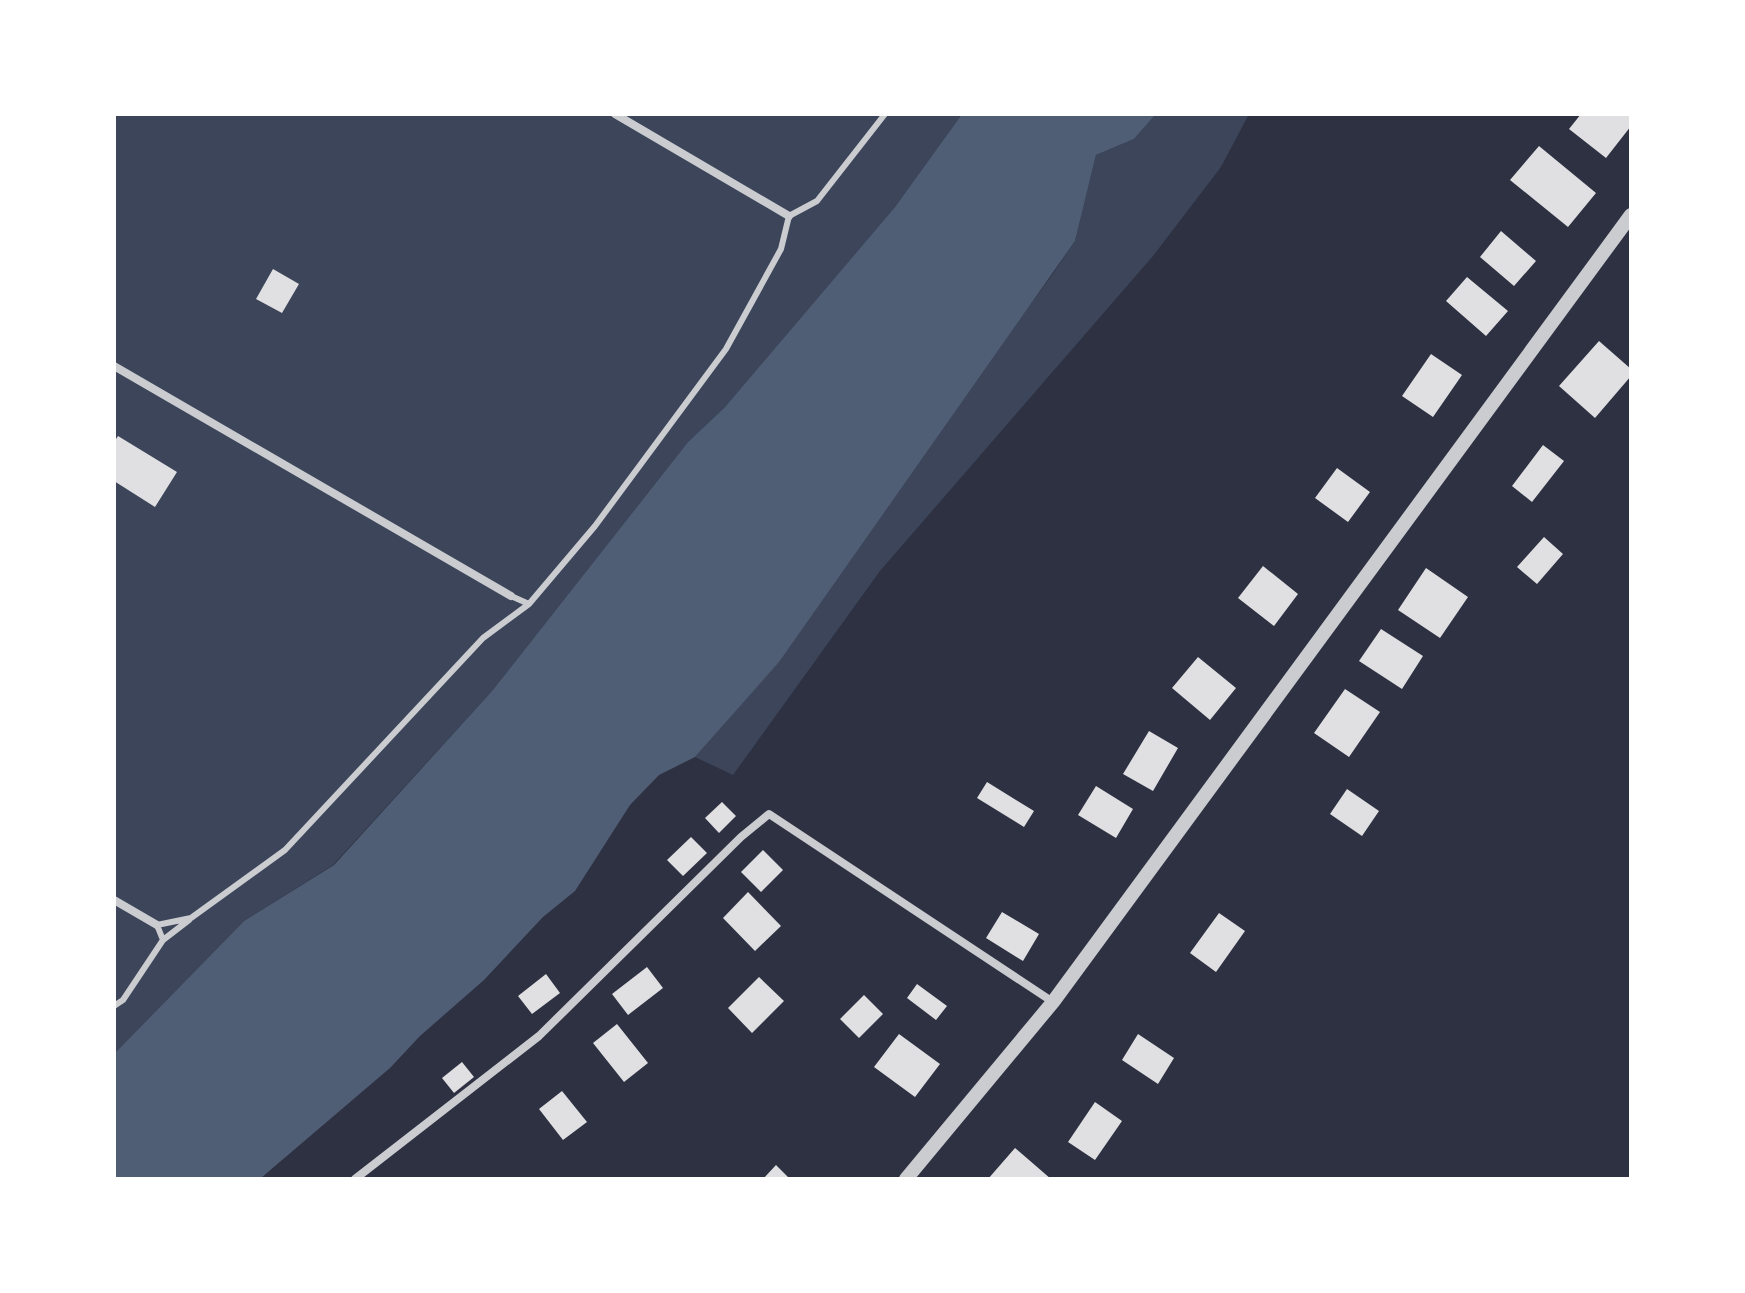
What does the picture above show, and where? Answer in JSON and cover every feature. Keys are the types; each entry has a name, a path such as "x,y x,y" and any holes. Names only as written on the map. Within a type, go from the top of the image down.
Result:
{"street":[{"path":"615,114 789,216"},
{"path":"906,1179 1053,1002 1631,215"},
{"path":"114,366 511,596"},
{"path":"355,1179 539,1036 741,837 769,814 1053,1002"},
{"path":"114,900 157,925"}],"lane":[{"path":"114,1006 123,1000 163,940 285,850 483,638 529,604 595,526 726,349 781,249 789,216 817,201 885,114"},
{"path":"511,596 529,604"},
{"path":"163,940 157,925 191,918"}],"shaded area":[{"path":"114,114 962,114 895,207 725,407 688,442 492,691 333,865 244,921 114,1054"},
{"path":"962,114 1156,114 1134,139 1096,155 1075,241 779,662 695,757 659,775 630,805 575,891 543,917 484,980 420,1036 390,1068 261,1178 114,1179 114,1054 244,921 334,865 492,691 688,442 725,407 895,207"},
{"path":"1156,114 1249,114 1221,167 1153,256 880,571 733,775 695,757 722,726 1075,241 1096,155 1134,139"}],"building":[{"path":"1581,114 1631,114 1631,126 1606,158 1569,129"},
{"path":"1539,146 1596,193 1568,227 1510,180"},
{"path":"1501,231 1536,261 1514,286 1480,257"},
{"path":"273,269 299,284 282,313 256,299"},
{"path":"1467,277 1508,311 1486,336 1446,301"},
{"path":"1599,341 1631,369 1631,376 1595,418 1559,386"},
{"path":"1431,354 1462,375 1433,417 1402,396"},
{"path":"118,436 177,472 155,507 114,481 114,442"},
{"path":"1543,445 1564,461 1532,502 1512,486"},
{"path":"1337,468 1370,492 1348,522 1315,498"},
{"path":"1544,537 1563,554 1537,584 1517,567"},
{"path":"1263,566 1298,594 1274,626 1238,598"},
{"path":"1426,568 1468,597 1440,638 1398,610"},
{"path":"1381,629 1423,656 1402,689 1359,661"},
{"path":"1198,657 1236,688 1210,720 1172,688"},
{"path":"1345,689 1380,712 1349,757 1314,733"},
{"path":"1149,731 1178,748 1153,791 1123,774"},
{"path":"987,782 1034,811 1024,827 977,798"},
{"path":"1096,786 1133,809 1116,838 1078,815"},
{"path":"1347,789 1379,811 1362,836 1330,814"},
{"path":"722,802 736,816 719,833 705,818"},
{"path":"691,837 707,853 683,876 667,860"},
{"path":"763,850 783,870 761,892 741,872"},
{"path":"748,892 781,926 755,951 723,918"},
{"path":"1002,912 1039,934 1023,961 986,938"},
{"path":"1219,913 1245,931 1216,972 1190,953"},
{"path":"647,967 663,988 628,1015 612,994"},
{"path":"546,974 560,993 532,1014 518,996"},
{"path":"759,977 784,1001 752,1033 728,1008"},
{"path":"917,984 947,1006 936,1020 907,998"},
{"path":"864,995 883,1014 859,1038 840,1019"},
{"path":"617,1024 648,1063 624,1082 593,1043"},
{"path":"899,1034 940,1064 915,1097 874,1067"},
{"path":"1138,1034 1174,1058 1158,1084 1122,1060"},
{"path":"462,1062 474,1077 454,1093 442,1078"},
{"path":"562,1091 587,1122 563,1140 539,1109"},
{"path":"1095,1102 1122,1121 1095,1160 1068,1142"},
{"path":"1015,1148 1051,1179 988,1179"},
{"path":"776,1165 790,1179 763,1179"}]}
